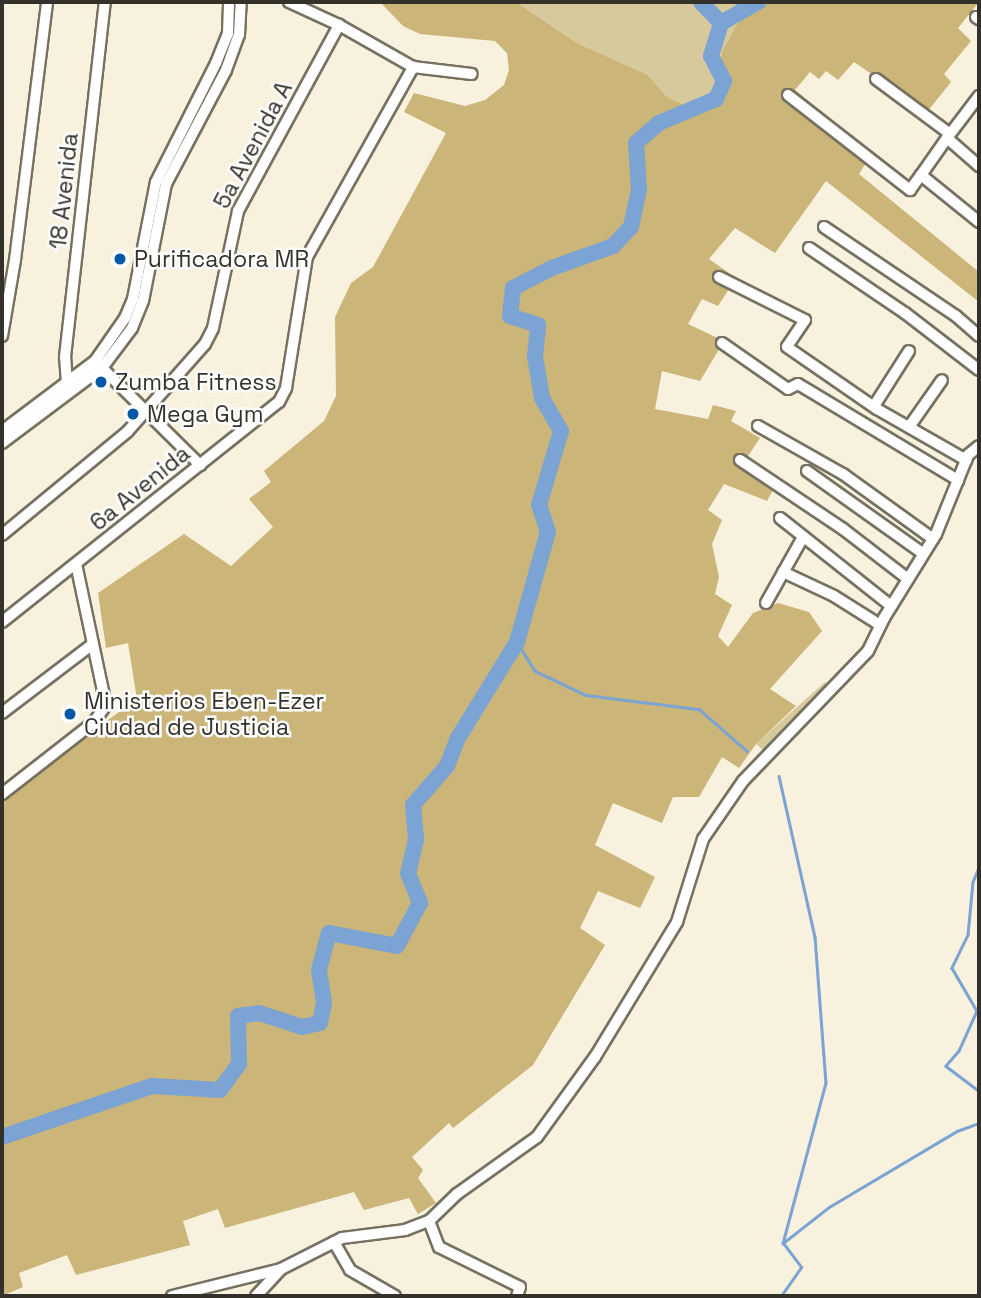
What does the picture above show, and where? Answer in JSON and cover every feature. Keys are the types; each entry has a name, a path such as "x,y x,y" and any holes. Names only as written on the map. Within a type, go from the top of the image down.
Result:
{"street":[{"path":"2,336 15,260 47,2"},
{"name":"18 Avenida","path":"67,384 65,357 105,2"},
{"path":"2,431 98,364 117,333 133,299 156,182 216,63 228,33 229,2"},
{"path":"2,443 98,364 132,328 143,301 166,184 226,70 239,35 241,2"},
{"path":"289,2 339,25 413,67 472,74"},
{"name":"5a Avenida A","path":"2,535 147,412 205,344 213,328 238,211 339,25"},
{"name":"6a Avenida","path":"2,622 279,402 286,388 307,257 413,67"},
{"path":"876,79 948,136 979,166"},
{"path":"788,95 910,190 979,96"},
{"path":"921,175 979,222"},
{"path":"824,227 956,316 979,336"},
{"path":"809,248 905,313 979,370"},
{"path":"2,258 15,260"},
{"path":"719,277 805,320 787,347 874,406 966,460"},
{"path":"722,343 788,389 798,384 958,480"},
{"path":"874,406 909,351"},
{"path":"98,364 200,465"},
{"path":"909,427 942,380"},
{"path":"758,426 843,474 933,539"},
{"path":"172,1296 281,1269 334,1242 405,1230 429,1221 457,1194 537,1137 595,1057 677,922 703,839 743,781 868,650 891,606 933,539 966,460 979,446"},
{"path":"740,460 844,529 908,579"},
{"path":"807,471 924,554"},
{"path":"780,518 891,606"},
{"path":"766,603 803,537"},
{"path":"2,794 94,722 106,705 76,564"},
{"path":"783,572 834,596 880,625"},
{"path":"2,713 93,644"},
{"path":"429,1221 439,1247 520,1287 517,1296"},
{"path":"334,1242 350,1270 395,1296"},
{"path":"256,1296 281,1269"}],"shaded area":[{"path":"380,2 516,2 577,43 648,75 667,97 697,111 717,93 722,51 744,12 732,2 979,2 958,28 971,41 944,74 951,82 927,112 854,62 838,80 826,71 819,79 810,72 795,90 872,153 859,174 979,272 979,302 826,181 775,253 735,228 709,259 736,278 718,306 702,299 688,324 724,341 700,381 662,371 655,409 708,419 713,405 736,411 731,421 760,438 746,459 778,480 767,501 724,484 708,510 722,520 712,544 719,577 715,594 732,605 718,636 728,647 753,613 778,603 809,612 822,631 770,689 796,706 756,744 739,768 722,757 699,797 673,797 662,823 613,803 595,845 655,877 640,908 598,891 580,928 605,945 533,1065 453,1128 449,1123 412,1157 423,1170 418,1178 436,1203 418,1214 409,1198 364,1210 354,1192 225,1228 218,1209 183,1221 190,1245 76,1275 67,1255 19,1273 23,1287 2,1296 2,798 119,712 138,706 128,643 106,648 98,593 184,534 231,566 273,527 249,499 271,482 264,471 324,421 336,396 335,317 351,283 373,267 446,133 404,112 414,93 465,106 485,100 504,85 509,70 507,53 495,41 420,34 403,26"},
{"path":"516,2 732,2 744,12 722,51 717,93 697,111 667,97 648,75 577,43"},
{"path":"825,682 833,693 771,757 756,744"}],"waterway":[{"path":"2,1137 152,1086 220,1090 239,1064 238,1016 259,1013 302,1027 320,1023 324,1002 319,970 329,933 397,946 420,903 408,874 416,839 413,805 447,766 458,738 517,642 548,532 539,505 561,431 542,398 535,356 538,325 510,316 513,288 552,268 613,246 631,227 639,189 636,143 659,123 716,99 724,81 711,56 721,23 701,2"},
{"path":"721,23 758,2"},
{"path":"517,642 535,671 586,695 699,709 747,751"},
{"path":"779,776 815,937 826,1083 783,1243"},
{"path":"979,868 973,882 968,935 952,968 977,1011 959,1051 946,1066 979,1091"},
{"path":"781,1296 801,1267 783,1243 829,1207 957,1131 979,1123"}],"place":[{"name":"Purificadora MR","path":"120,259"},
{"name":"Zumba Fitness","path":"101,382"},
{"name":"Mega Gym","path":"133,414"},
{"name":"Ministerios Eben-Ezer Ciudad de Justicia","path":"70,714"}]}
